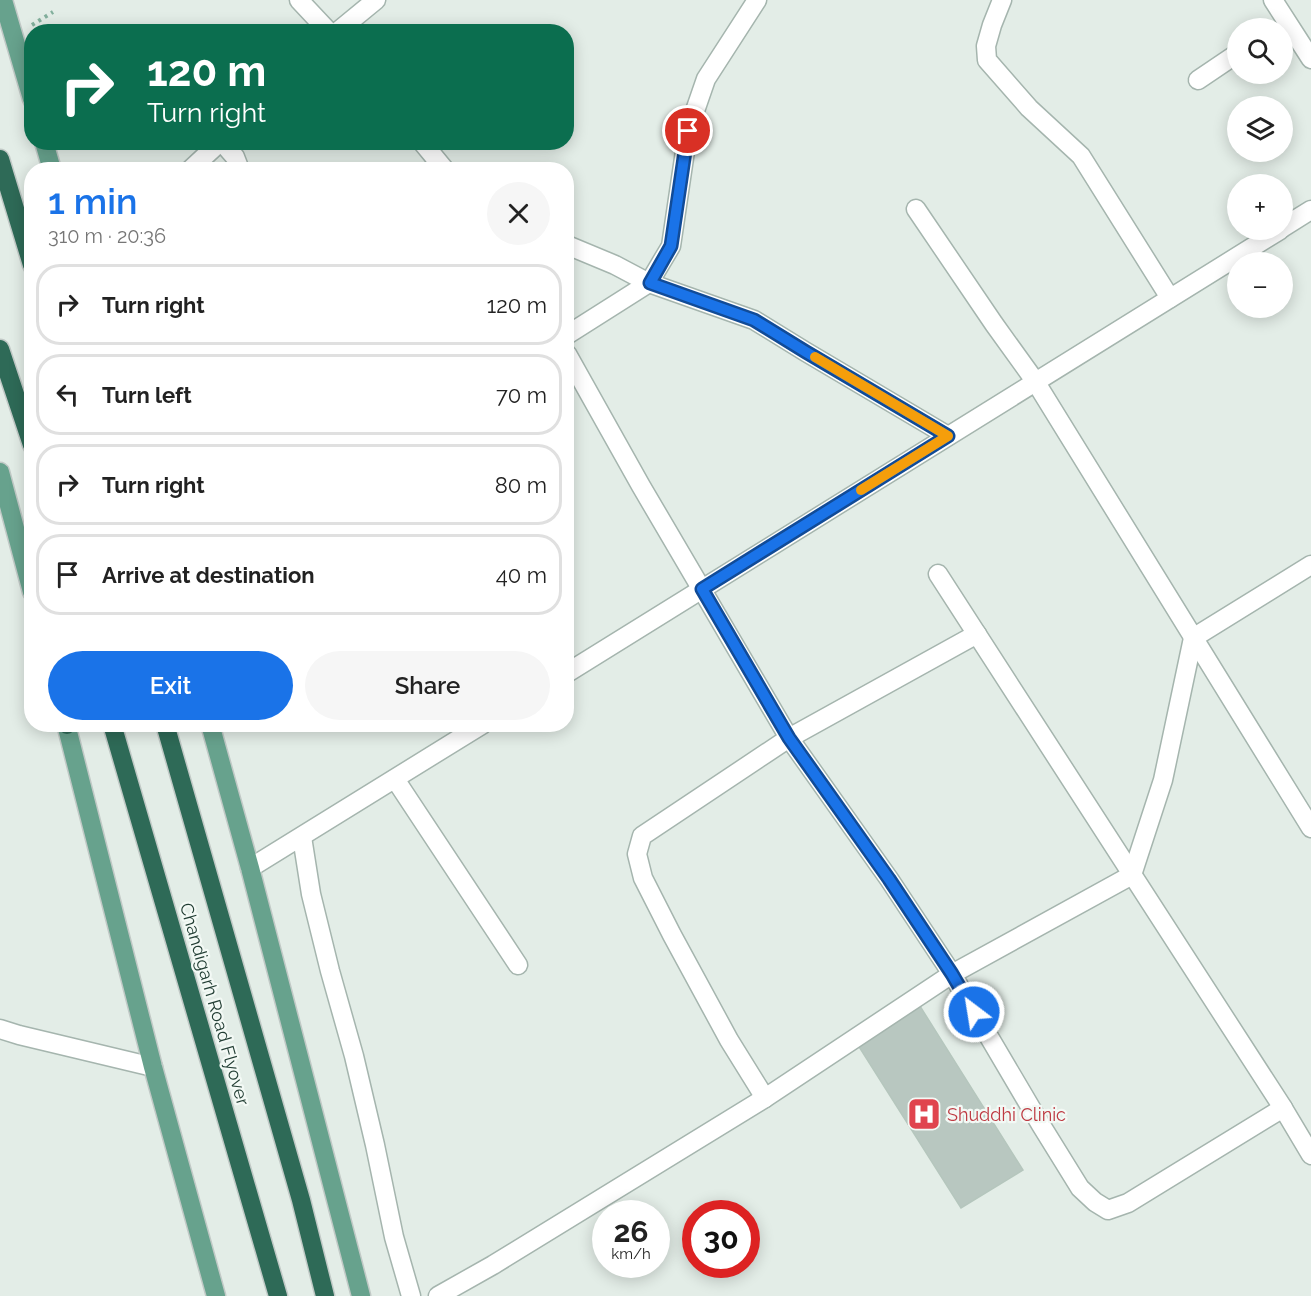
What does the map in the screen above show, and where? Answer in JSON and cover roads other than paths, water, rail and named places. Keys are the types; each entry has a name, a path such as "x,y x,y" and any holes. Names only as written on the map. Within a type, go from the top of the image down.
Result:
{"highway":[{"path":"0,159 24,238"},
{"path":"0,349 24,421"},
{"name":"Chandigarh Road Flyover","path":"114,732 278,1296"},
{"name":"Chandigarh Road Flyover","path":"167,732 301,1200 325,1296"}],"main road":[{"path":"3,0 24,72"},
{"path":"0,472 24,562"},
{"path":"69,732 153,1067 216,1296"},
{"path":"212,732 250,868 361,1296"}],"street":[{"path":"299,0 322,24"},
{"path":"347,24 376,0"},
{"path":"574,330 650,283 671,246 688,131 706,79 757,0"},
{"path":"1002,0 986,46 987,60 1029,108 1081,156 1170,298"},
{"path":"1273,0 1278,18"},
{"path":"1293,39 1311,59"},
{"path":"1198,80 1227,60"},
{"path":"199,162 212,150"},
{"path":"429,150 438,162"},
{"path":"916,209 1035,381 1311,828"},
{"path":"1293,221 1311,210"},
{"path":"574,669 1263,240"},
{"path":"574,247 650,283 754,320 948,436"},
{"path":"574,366 650,502 789,738 889,879 952,974 1080,1188 1108,1210 1128,1203 1283,1108"},
{"path":"438,1296 493,1265 765,1098 952,974 1132,875 1163,780 1193,638 1311,565"},
{"path":"938,574 1283,1108 1311,1155"},
{"path":"765,1098 729,1040 643,878 637,854 642,836 789,738 976,634"},
{"path":"250,868 470,732"},
{"path":"395,779 518,965"},
{"path":"302,837 311,894 354,1056 394,1237 411,1296"},
{"path":"0,1029 153,1067"}],"place":[{"name":"Shuddhi Clinic","path":"924,1114"}]}
